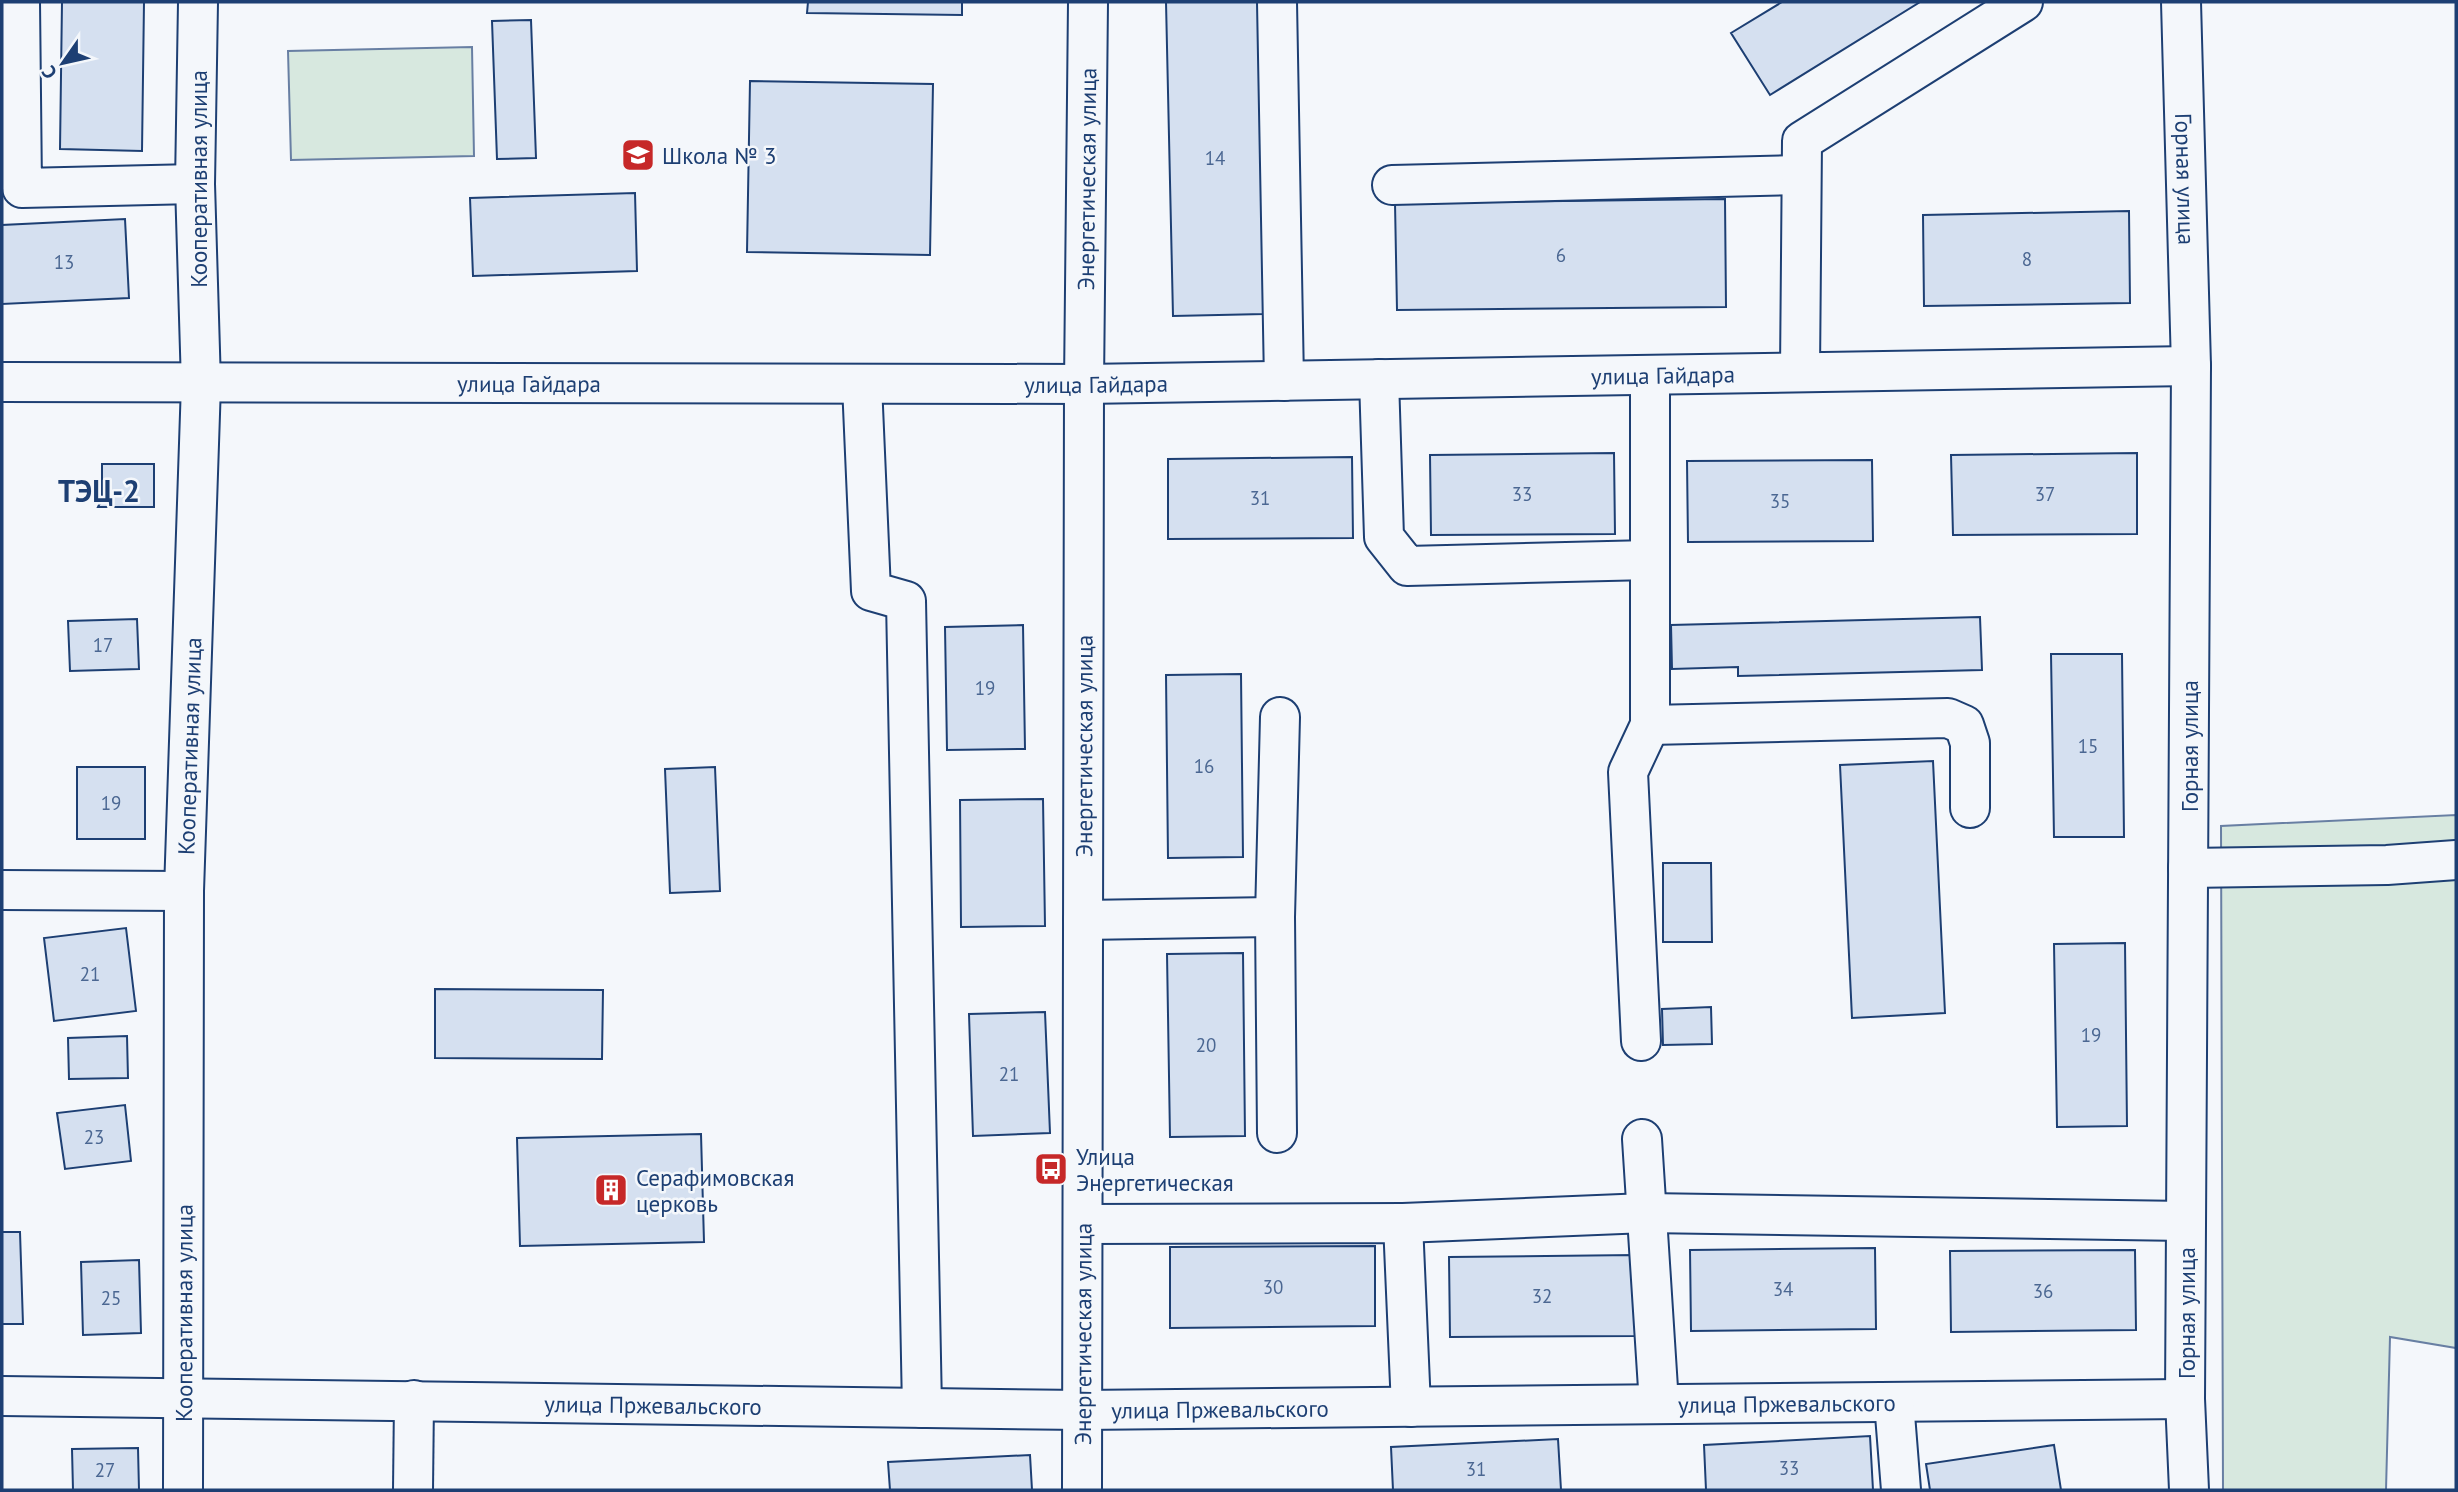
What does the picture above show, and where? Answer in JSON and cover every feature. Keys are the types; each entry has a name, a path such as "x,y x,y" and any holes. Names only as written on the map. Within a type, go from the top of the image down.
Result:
{"street":[{"path":"20,2 22,188 195,184"},
{"name":"Кооперативная улица","path":"183,1490 184,891 201,384 195,184 198,2"},
{"name":"Энергетическая улица","path":"1082,1490 1084,384 1088,2"},
{"path":"1277,2 1284,381"},
{"path":"1800,372 1802,141 2023,2"},
{"name":"Горная улица","path":"2181,2 2191,366 2185,1399 2189,1490"},
{"path":"1392,185 1801,175"},
{"name":"улица Гайдара","path":"2,382 1084,384 2191,366"},
{"path":"1641,1041 1628,772 1650,725 1650,375"},
{"path":"1380,379 1384,537 1407,566 1650,560"},
{"path":"862,384 871,591 906,601 922,1408"},
{"path":"1277,1133 1275,917 1280,717"},
{"path":"1650,725 1948,718 1964,725 1969,743 1970,808"},
{"path":"2188,868 2387,865 2456,860"},
{"path":"2,890 184,891"},
{"path":"1083,920 1275,917"},
{"path":"1642,1139 1659,1404"},
{"path":"1083,1224 1403,1223 1646,1213 2186,1221"},
{"path":"1403,1223 1411,1407"},
{"name":"улица Пржевальского","path":"2,1396 1082,1410 2185,1399"},
{"path":"413,1490 414,1400"},
{"path":"1894,1402 1900,1490"}],"shaded area":[{"path":"472,47 474,156 291,160 288,51"},
{"path":"2456,815 2456,1348 2390,1337 2386,1490 2223,1490 2221,826"}],"building":[{"path":"62,2 144,2 142,151 60,149"},
{"path":"808,2 962,2 962,15 807,13"},
{"path":"1166,2 1258,2 1264,314 1173,316"},
{"path":"1782,2 1920,2 1770,95 1731,33"},
{"path":"531,20 536,158 497,159 492,21"},
{"path":"750,81 933,84 930,255 747,252"},
{"path":"635,193 637,271 473,276 470,198"},
{"path":"1725,199 1726,307 1397,310 1395,203"},
{"path":"2129,211 2130,303 1924,306 1923,215"},
{"path":"125,219 129,298 2,304 2,225"},
{"path":"1614,453 1615,534 1431,535 1430,455"},
{"path":"2137,453 2137,534 1953,535 1951,455"},
{"path":"1352,457 1353,538 1168,539 1168,459"},
{"path":"1872,460 1873,541 1688,542 1687,461"},
{"path":"102,464 154,464 154,507 98,507 102,499"},
{"path":"1980,617 1982,670 1738,676 1738,667 1672,669 1671,625"},
{"path":"137,619 139,669 70,671 68,621"},
{"path":"1023,625 1025,749 947,750 945,627"},
{"path":"2051,654 2122,654 2124,837 2054,837"},
{"path":"1241,674 1243,857 1168,858 1166,675"},
{"path":"1933,761 1945,1013 1852,1018 1840,765"},
{"path":"77,767 145,767 145,839 77,839"},
{"path":"715,767 720,891 670,893 665,769"},
{"path":"1043,799 1045,926 961,927 960,800"},
{"path":"1663,863 1711,863 1712,942 1663,942"},
{"path":"126,928 136,1011 54,1021 44,938"},
{"path":"2125,943 2127,1126 2057,1127 2054,944"},
{"path":"1243,953 1245,1136 1170,1137 1167,954"},
{"path":"435,989 603,990 602,1059 435,1058"},
{"path":"1711,1007 1712,1044 1663,1045 1662,1009"},
{"path":"1045,1012 1050,1133 973,1136 969,1014"},
{"path":"127,1036 128,1078 69,1079 68,1038"},
{"path":"125,1105 131,1161 65,1169 57,1113"},
{"name":"Серафимовская церковь","path":"701,1134 704,1242 520,1246 517,1138"},
{"path":"2,1232 20,1232 23,1324 2,1324"},
{"path":"1375,1246 1375,1326 1170,1328 1170,1247"},
{"path":"1875,1248 1876,1329 1691,1331 1690,1250"},
{"path":"2135,1250 2136,1330 1951,1332 1950,1251"},
{"path":"1635,1255 1635,1336 1450,1337 1449,1257"},
{"path":"139,1260 141,1333 83,1335 81,1262"},
{"path":"1870,1436 1873,1490 1706,1490 1704,1445"},
{"path":"1558,1439 1561,1490 1393,1490 1391,1447"},
{"path":"2054,1445 2061,1490 1930,1490 1926,1464"},
{"path":"138,1448 139,1490 73,1490 72,1449"},
{"path":"1030,1455 1032,1490 890,1490 888,1462"}],"place":[{"name":"Школа № 3","path":"638,155"},
{"name":"Улица Энергетическая","path":"1051,1169"},
{"name":"Серафимовская церковь","path":"611,1190"}],"district":[{"name":"ТЭЦ-2","path":"99,490"}]}
